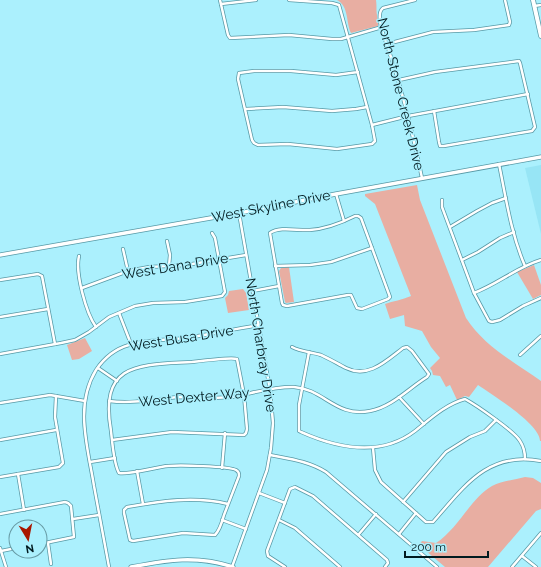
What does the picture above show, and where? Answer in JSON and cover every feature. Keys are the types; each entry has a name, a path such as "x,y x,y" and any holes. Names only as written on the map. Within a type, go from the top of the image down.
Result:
{"main road":[{"path":"532,0 541,36"}],"street":[{"path":"220,0 230,38 289,34 332,39 348,37 382,27"},
{"path":"221,4 256,0"},
{"path":"289,0 308,0 340,5 348,37 358,72 372,125 375,141 372,144 337,148 288,144 258,145 254,143 252,140 238,79 239,73 254,71 291,71 336,75 358,72"},
{"name":"North Stone Creek Drive","path":"416,0 383,8 380,11 379,18 399,80 422,178"},
{"path":"388,44 433,32 474,30 509,25 510,22 505,0"},
{"path":"534,6 541,5"},
{"path":"399,80 435,72 519,61 535,127 534,130 440,146 434,111"},
{"path":"372,125 408,116 528,94"},
{"path":"246,109 283,107 332,112 356,110 367,107"},
{"name":"West Skyline Drive","path":"0,255 239,213 398,182 541,157"},
{"path":"500,164 514,232 519,252 525,266"},
{"path":"336,194 344,221"},
{"path":"450,227 482,208 506,198"},
{"path":"442,200 442,207 474,293 486,315 492,322 500,320 523,306 541,298"},
{"name":"North Charbray Drive","path":"232,567 267,470 273,423 270,390 239,213"},
{"path":"358,216 361,218 390,297 359,309 357,308 351,295 283,305 270,233 272,231 282,230 318,229 344,221 358,216"},
{"path":"462,260 500,238 514,232"},
{"path":"0,354 55,345 75,340 119,313 144,305 185,302 222,296 225,292 215,238 212,233"},
{"path":"167,241 170,256 169,266"},
{"path":"275,266 310,265 331,262 372,248"},
{"path":"123,249 128,271"},
{"name":"West Dana Drive","path":"82,288 128,271 149,267 186,265 246,255"},
{"path":"79,256 77,263 87,311 96,327"},
{"path":"474,293 525,266 541,260"},
{"path":"0,280 40,274 42,276 55,345"},
{"path":"253,291 279,286"},
{"path":"0,317 48,309"},
{"path":"119,313 131,344"},
{"name":"West Busa Drive","path":"109,567 84,428 85,401 90,383 98,368 113,352 131,344 187,338 258,324"},
{"path":"520,355 541,336"},
{"path":"292,347 297,350 308,352 299,405 299,431 301,432 346,447 373,448 386,445 406,437 448,407 465,399 496,420 518,438 524,448 525,459"},
{"name":"West Dexter Way","path":"109,401 129,403 193,397 217,398 244,395 287,387 302,388 313,391 339,408 355,412 370,411 379,409 399,397 429,374 412,351 407,347 403,348 374,369 361,372 346,368 328,358 308,352"},
{"path":"112,440 172,432 225,433 244,435 247,429 244,395 237,359 234,358 137,367 125,372 117,381 109,401 109,418 112,440 119,473 165,466 183,465 222,468 236,470 239,473 239,476 222,520 215,535 183,533 133,541 130,540 124,510 127,507 190,499 228,504"},
{"path":"98,368 117,381"},
{"path":"0,402 44,395 85,401"},
{"path":"0,477 59,467 62,465 63,462 56,430 54,409 56,396"},
{"path":"399,397 424,424"},
{"path":"403,502 446,452 470,437 485,431 496,420"},
{"path":"0,440 56,430"},
{"path":"222,468 225,433"},
{"path":"373,448 377,476 385,486 403,502 426,522 430,523 433,522 477,474 497,464 525,459 541,461"},
{"path":"270,455 301,460 334,477 437,567"},
{"path":"90,462 116,458"},
{"path":"136,471 143,504"},
{"path":"18,474 24,510"},
{"path":"284,567 267,554 267,551 292,487 295,487 313,496 359,534 387,560 388,563 385,567"},
{"path":"259,493 285,503"},
{"path":"0,514 65,502 68,503 71,506 74,538 48,543 52,564"},
{"path":"399,534 416,513"},
{"path":"359,534 376,514"},
{"path":"72,519 100,515"},
{"path":"222,520 246,529"},
{"path":"279,520 295,528 340,567"},
{"path":"512,567 541,533"},
{"path":"0,549 6,567"},
{"path":"522,556 536,567"},
{"path":"131,567 169,560 188,559 218,562 232,567"}],"shaded area":[{"path":"337,0 376,0 378,26 351,33 344,6"},
{"path":"541,165 541,234 525,168"},
{"path":"417,185 420,200 466,318 473,328 491,345 541,381 541,441 538,434 524,418 478,385 469,397 465,396 457,400 450,385 446,387 440,376 433,375 430,368 440,358 431,347 422,331 405,326 404,315 390,319 385,304 411,296 375,204 365,196 365,194"},
{"path":"534,265 541,285 541,295 533,299 517,272"},
{"path":"289,267 294,302 286,303 279,271 281,268"},
{"path":"243,289 246,293 249,310 228,313 225,298 229,291"},
{"path":"85,338 92,351 79,359 72,360 67,345"},
{"path":"525,477 533,478 541,483 541,509 536,511 488,567 445,567 419,545 422,541 436,543 444,537 477,498 492,486"}]}
